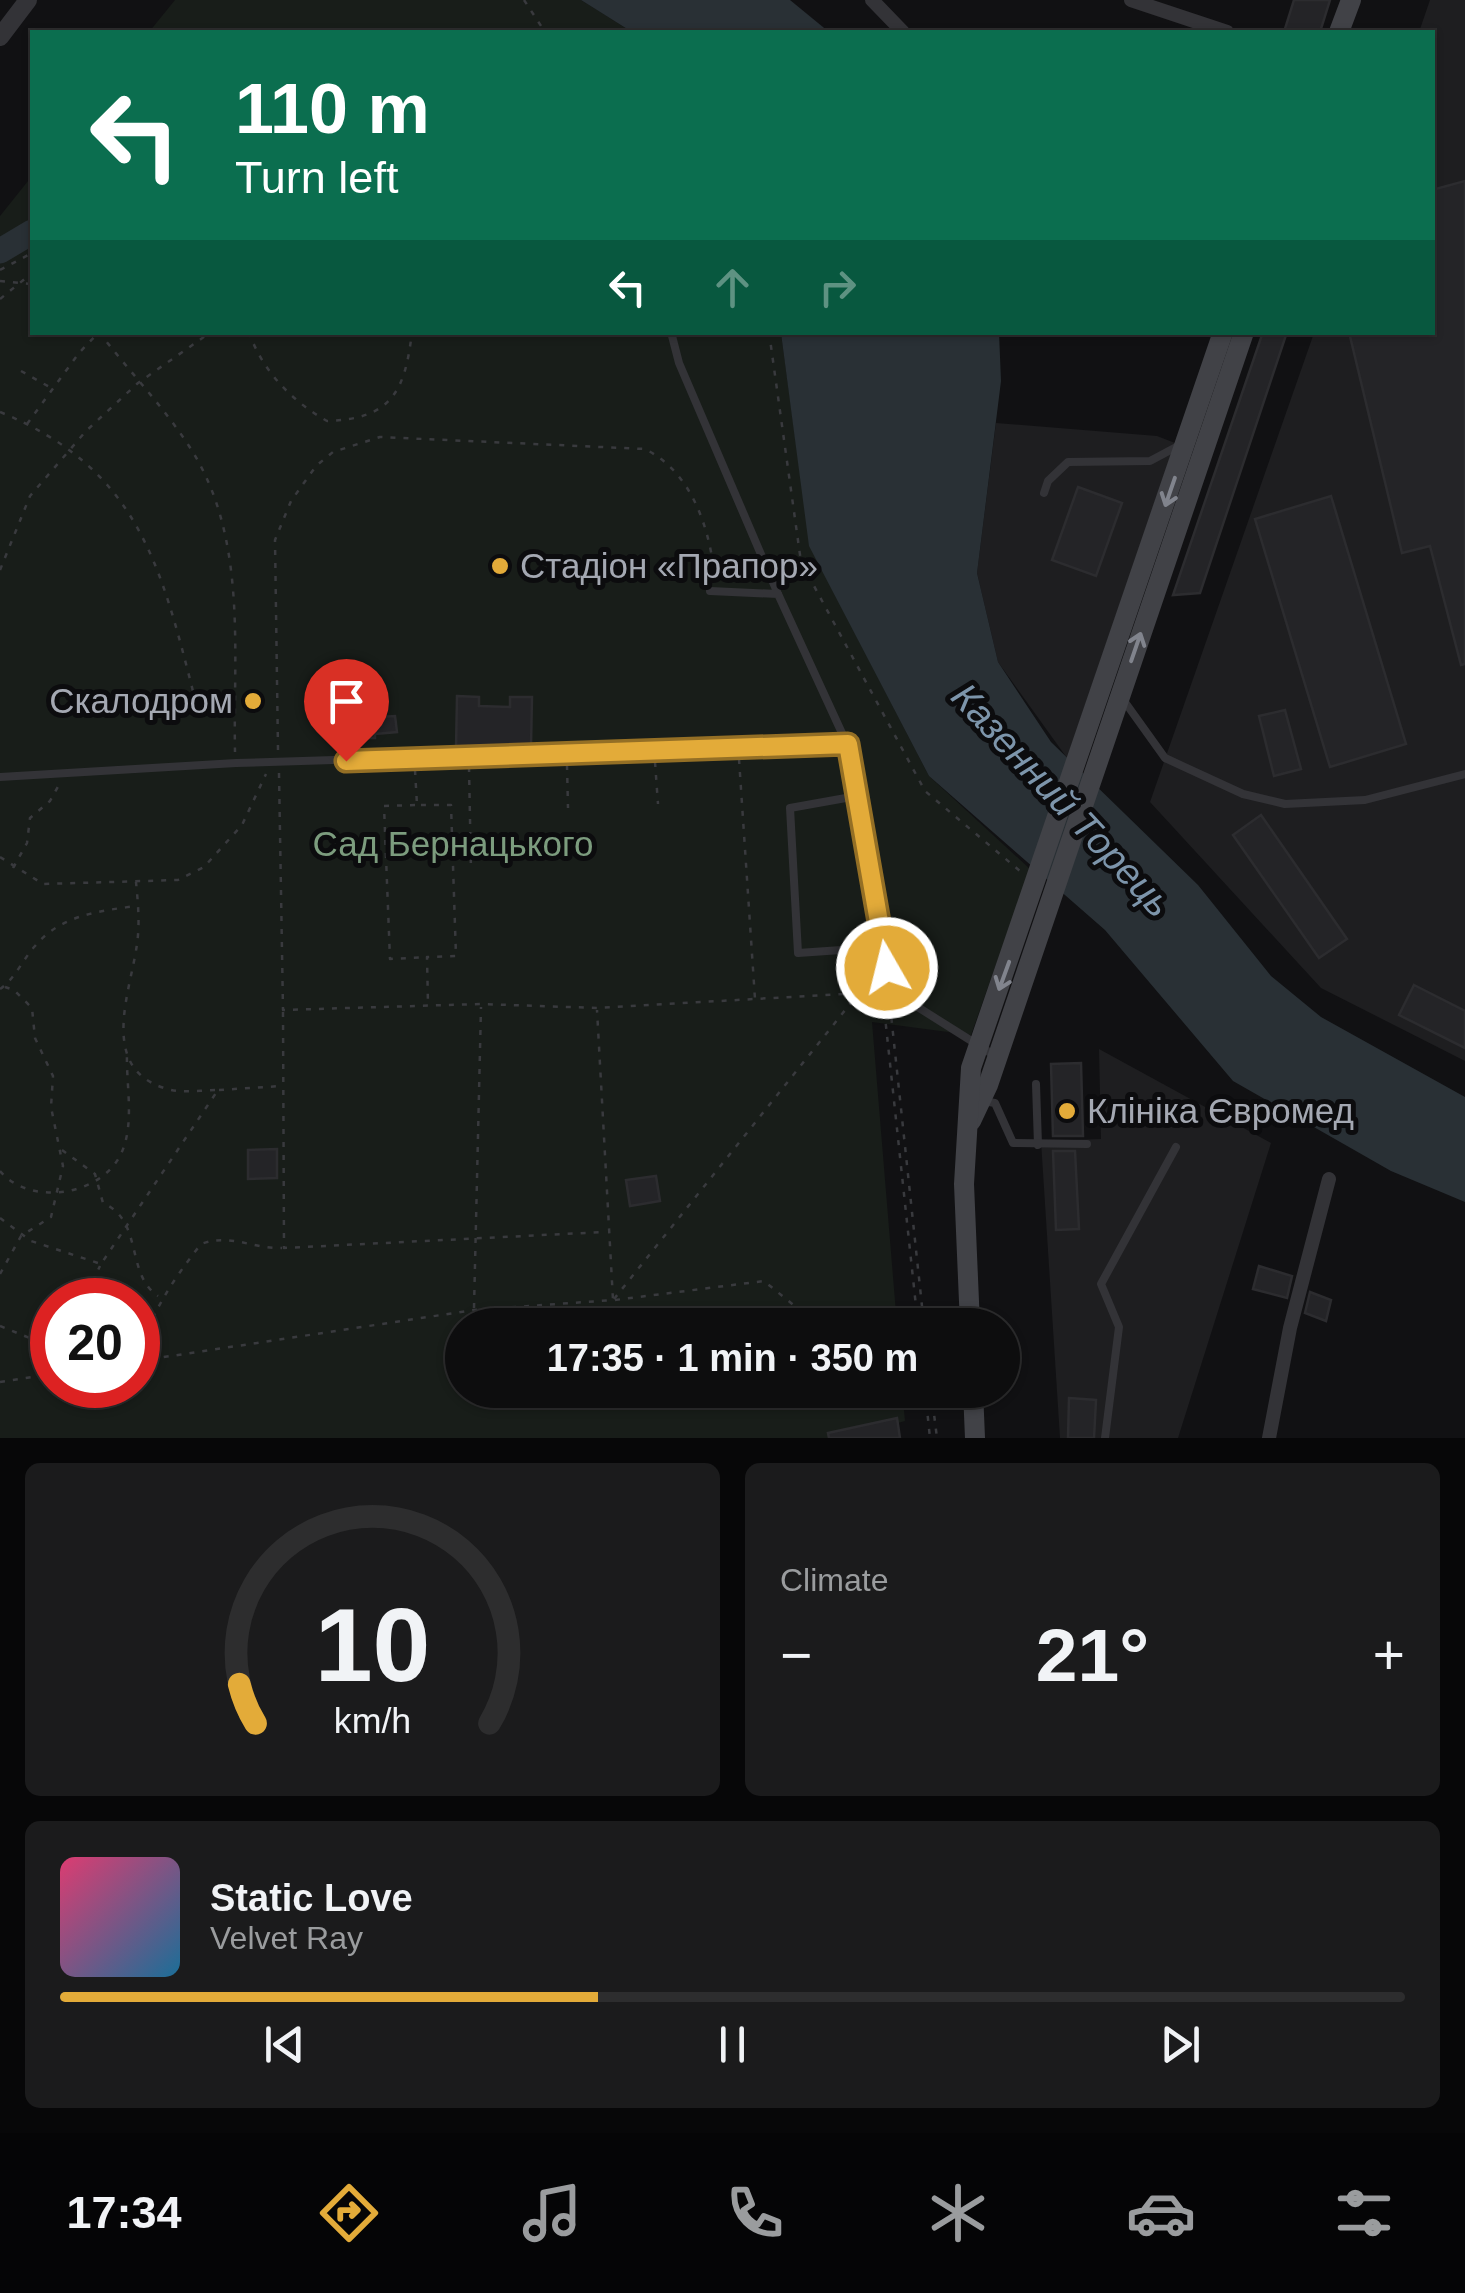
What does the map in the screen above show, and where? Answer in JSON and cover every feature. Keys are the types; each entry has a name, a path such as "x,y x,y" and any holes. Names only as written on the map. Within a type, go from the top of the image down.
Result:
{"main road":[{"path":"1341,30 1351,0"},
{"path":"1196,445 1221,335"},
{"path":"966,1132 980,1101 988,1053 1037,884 1096,736 1196,445 1243,335"},
{"path":"970,1308 966,1132 971,1068 988,1053 1048,911 1096,736"},
{"path":"973,1408 975,1438"}],"street":[{"path":"0,37 28,0"},
{"path":"872,0 901,30"},
{"path":"1131,0 1221,30"},
{"path":"1269,1438 1290,1328 1329,1179"}],"lane":[{"path":"671,335 679,363 778,594 848,744 885,946 888,989 988,1053"},
{"path":"1044,492 1048,481 1068,462 1150,460 1196,445"},
{"path":"713,591 778,594"},
{"path":"1111,692 1165,758 1244,794 1285,804 1365,800 1465,774"},
{"path":"0,777 236,764 848,744"},
{"path":"857,796 790,808 798,953 885,946"},
{"path":"1036,1084 1038,1145"},
{"path":"980,1101 995,1103 1013,1143 1088,1144"},
{"path":"1105,1438 1119,1326 1101,1284 1176,1147"}],"path":[{"path":"524,0 545,30"},
{"path":"0,270 30,254"},
{"path":"24,258 30,259"},
{"path":"0,300 30,275"},
{"path":"0,281 30,284"},
{"path":"27,424 78,353 97,335"},
{"path":"101,335 190,448 222,524 233,581 236,764"},
{"path":"0,570 30,496 86,432 138,383 207,335"},
{"path":"250,335 263,361 292,398 328,421 370,412 400,392 408,372 412,335"},
{"path":"769,335 801,562 925,791 1037,884"},
{"path":"21,370 55,390"},
{"path":"0,412 72,452 108,482 144,536 168,601 195,699 234,697"},
{"path":"284,1248 284,1010 275,763 275,540 299,487 333,452 380,437 645,449 674,470 704,518 712,546 713,591"},
{"path":"738,747 755,1000"},
{"path":"654,750 658,804"},
{"path":"567,753 568,808"},
{"path":"469,756 471,871"},
{"path":"414,758 416,804"},
{"path":"0,857 43,884 178,880 204,867 242,825 275,763"},
{"path":"13,868 26,843 30,818 50,801 65,773"},
{"path":"416,804 451,804 456,956 390,959 384,806 416,804"},
{"path":"0,1171 10,1183 39,1194 80,1186 106,1172 120,1156 128,1131 128,1051 121,1017 138,940 136,882"},
{"path":"0,1274 21,1236 51,1217 63,1166 51,1106 53,1076 34,1038 32,1008 14,990 2,988 37,942 54,928 95,912 139,906"},
{"path":"427,957 428,1006"},
{"path":"888,989 922,1308"},
{"path":"284,1010 481,1004 597,1008 882,992 916,1308"},
{"path":"614,1300 858,994"},
{"path":"474,1308 481,1004"},
{"path":"597,1008 607,1232 614,1300"},
{"path":"128,1051 137,1069 160,1088 284,1086"},
{"path":"94,1278 218,1090"},
{"path":"62,1150 95,1174 103,1203 119,1213 138,1254 141,1278"},
{"path":"0,1218 21,1236 101,1264"},
{"path":"160,1296 182,1275 201,1244 222,1237 263,1248 284,1248 607,1232"},
{"path":"502,1308 614,1300 764,1281 797,1308"},
{"path":"160,1358 445,1314"},
{"path":"0,1326 30,1338"},
{"path":"0,1382 30,1377"},
{"path":"927,1408 930,1438"},
{"path":"934,1408 936,1438"}],"shaded area":[{"path":"1430,0 1465,0 1465,1061 1321,988 1150,802 1313,335 1435,335 1435,30 1420,30"},
{"path":"996,423 1157,436 1175,443 1067,758 998,662 977,573"},
{"path":"1099,1049 1271,1143 1178,1438 1060,1438 1041,1141 1101,1139"}],"green space":[{"path":"175,0 581,0 629,30 151,30"},
{"name":"Сад Бернацького","path":"30,178 30,335 781,335 810,546 929,776 1030,869 971,1035 872,1022 896,1308 445,1308 445,1408 904,1408 905,1421 845,1438 0,1438 0,216"}],"water":[{"path":"581,0 790,0 827,30 629,30"},
{"name":"Казенний Торець","path":"781,335 999,335 1001,381 977,573 998,662 1051,742 1198,885 1271,976 1321,1017 1465,1097 1465,1202 1391,1171 1233,1081 1105,930 929,776 809,546"}],"building":[{"path":"1294,0 1330,0 1321,30 1285,30"},
{"path":"1465,181 1465,664 1461,665 1430,546 1402,553 1350,335 1435,335 1435,189"},
{"path":"1262,335 1286,335 1200,593 1173,595"},
{"path":"1078,487 1122,503 1096,576 1052,560"},
{"path":"1331,496 1406,744 1330,767 1255,519"},
{"path":"457,696 479,697 479,706 510,707 510,697 532,697 531,746 456,749"},
{"path":"1285,710 1301,769 1274,776 1259,716"},
{"path":"395,716 397,732 375,734 375,738 344,738 344,719"},
{"path":"1261,815 1347,939 1319,958 1233,835"},
{"path":"1414,985 1465,1011 1465,1048 1399,1015"},
{"name":"Клініка Євромед","path":"1081,1063 1083,1136 1053,1136 1051,1064"},
{"path":"277,1149 277,1178 248,1179 248,1150"},
{"path":"1053,1151 1075,1151 1079,1229 1056,1230"},
{"path":"656,1176 660,1201 630,1206 626,1180"},
{"path":"1259,1266 1292,1276 1287,1298 1253,1289"},
{"path":"1310,1292 1331,1300 1326,1321 1305,1313"},
{"path":"1069,1398 1096,1400 1094,1438 1068,1438"},
{"path":"897,1418 900,1438 829,1438 828,1433"}],"waterway":[{"path":"0,251 30,233"}],"place":[{"name":"Стадіон «Прапор»","path":"500,566"},
{"name":"Скалодром","path":"253,701"},
{"name":"Клініка Євромед","path":"1067,1111"}],"route":[{"path":"346,761 848,744 887,968"}]}
